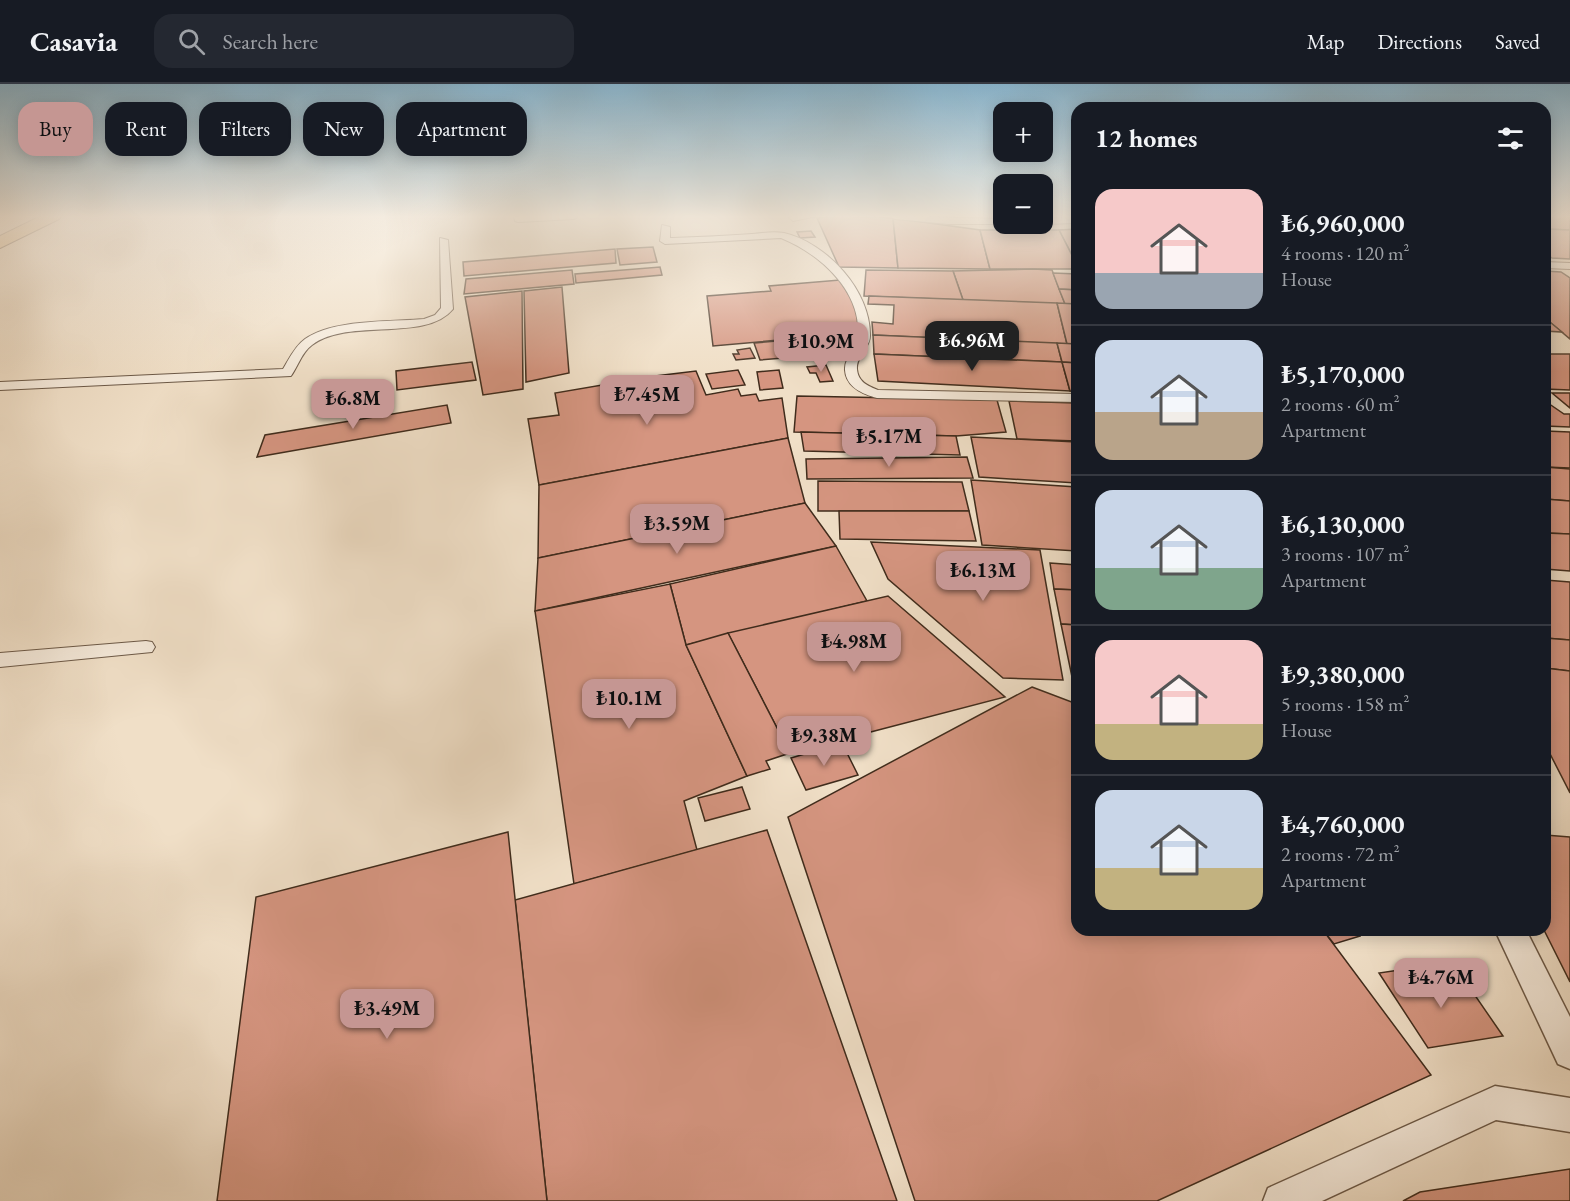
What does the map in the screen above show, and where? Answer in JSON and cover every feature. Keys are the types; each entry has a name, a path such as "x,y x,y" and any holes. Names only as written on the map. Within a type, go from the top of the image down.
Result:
{"street":[{"path":"0,386 287,373 306,344 318,336 338,331 426,322 439,317 447,309 445,268"},
{"path":"834,268 843,276 859,304 865,323 864,341 851,362 850,370 861,389 877,394 1071,398"},
{"path":"0,660 146,647"},
{"path":"1513,936 1570,1053"},
{"path":"1281,1201 1495,1102 1570,1115"}],"building":[{"path":"463,268 556,268 464,276"},
{"path":"660,268 662,275 576,283 575,274"},
{"path":"910,268 990,268 990,269"},
{"path":"990,268 1071,268 990,269"},
{"path":"572,270 574,284 464,294 466,279"},
{"path":"866,270 953,271 963,300 864,296"},
{"path":"1052,270 1065,304 963,300 953,271"},
{"path":"1551,271 1561,272 1570,278 1570,339 1551,323"},
{"path":"1053,273 1071,274 1071,290 1059,289"},
{"path":"840,280 858,310 858,333 713,346 707,296 771,291 769,286"},
{"path":"562,287 569,373 526,382 524,291"},
{"path":"1059,289 1071,290 1071,304 1065,304"},
{"path":"522,291 523,389 483,395 465,297"},
{"path":"869,296 1057,303 1067,344 873,335 872,322 893,324 894,305 868,304"},
{"path":"1057,303 1071,304 1071,344 1067,344"},
{"path":"1551,323 1562,332 1551,331"},
{"path":"873,335 1057,343 1062,362 874,354"},
{"path":"813,338 820,355 760,360 754,343"},
{"path":"846,338 849,349 822,350 819,339"},
{"path":"1057,343 1071,344 1071,363 1062,362"},
{"path":"750,348 755,358 736,360 733,354 739,354 737,350"},
{"path":"874,354 1062,362 1070,391 878,381"},
{"path":"1551,354 1570,354 1570,390 1551,389"},
{"path":"472,362 476,380 397,390 396,371"},
{"path":"1062,362 1071,363 1070,391"},
{"path":"826,365 833,381 820,382 816,373 810,373 807,367"},
{"path":"738,370 745,385 712,389 706,374"},
{"path":"779,370 783,388 760,390 757,372"},
{"path":"696,371 706,395 738,389 741,396 756,394 759,401 782,398 788,438 539,485 528,419 559,415 555,393"},
{"path":"1552,393 1570,393 1570,408"},
{"path":"797,396 997,400 1006,432 956,436 794,432"},
{"path":"1009,401 1071,403 1071,441 1017,439"},
{"path":"447,405 451,423 257,457 265,435"},
{"path":"1551,405 1564,414 1570,414 1570,427 1551,426"},
{"path":"1551,431 1570,432 1570,468 1551,467"},
{"path":"801,432 956,436 960,455 804,451"},
{"path":"971,437 1071,442 1071,483 979,477"},
{"path":"788,438 805,503 538,558 539,485"},
{"path":"967,457 973,478 807,479 806,459"},
{"path":"1551,467 1570,469 1570,501 1551,499"},
{"path":"971,480 1071,487 1071,551 982,545"},
{"path":"818,481 962,482 969,511 818,511"},
{"path":"1551,499 1570,501 1570,534 1551,533"},
{"path":"805,503 836,546 535,611 538,558"},
{"path":"839,511 969,511 976,541 840,539"},
{"path":"1551,533 1570,534 1570,571 1551,569"},
{"path":"871,542 1040,550 1063,680 1003,678 888,579"},
{"path":"836,546 867,601 686,645 670,584"},
{"path":"1050,563 1071,565 1071,590 1054,589"},
{"path":"1551,580 1570,582 1570,640 1551,638"},
{"path":"670,584 686,645 747,776 684,801 697,850 574,884 535,611"},
{"path":"1054,589 1071,590 1071,625 1061,624"},
{"path":"888,596 1005,697 790,753 728,633"},
{"path":"1061,624 1071,625 1071,672"},
{"path":"728,633 790,753 766,761 770,769 747,776 686,645"},
{"path":"1551,638 1570,640 1570,671 1551,669"},
{"path":"1551,669 1570,671 1570,793 1551,756"},
{"path":"1032,687 1071,702 1071,936 1327,936 1431,1075 1157,1201 915,1201 788,817"},
{"path":"842,743 858,775 806,790 791,758"},
{"path":"742,787 750,809 705,821 698,798"},
{"path":"767,830 897,1201 547,1201 515,900"},
{"path":"508,832 547,1201 217,1201 256,897"},
{"path":"1551,835 1570,837 1570,982 1547,936 1551,936"},
{"path":"1328,936 1360,936 1334,944"},
{"path":"1406,969 1415,982 1461,975 1503,1036 1428,1048 1379,973"},
{"path":"1570,1169 1570,1201 1403,1201 1420,1192"}]}
